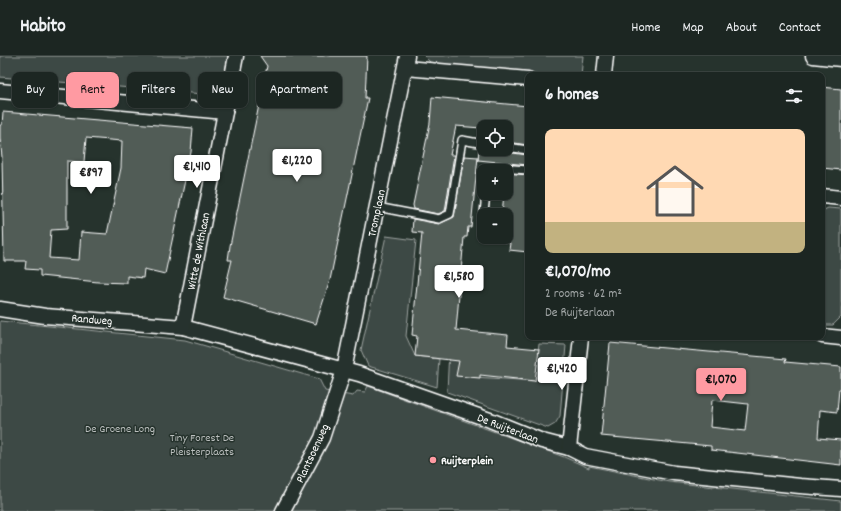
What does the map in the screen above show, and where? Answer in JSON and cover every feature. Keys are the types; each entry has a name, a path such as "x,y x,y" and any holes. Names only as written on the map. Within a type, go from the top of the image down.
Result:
{"street":[{"name":"Witte de Withlaan","path":"183,327 236,56"},
{"path":"604,72 606,56"},
{"path":"813,56 841,59"},
{"path":"407,62 525,79"},
{"name":"Tromplaan","path":"344,370 407,62"},
{"path":"0,91 224,112"},
{"path":"825,196 841,198"},
{"name":"Randweg","path":"0,309 45,316 183,327"},
{"name":"De Ruijterlaan","path":"183,327 359,374 490,420 542,441 569,448 586,456 674,473 841,489"},
{"path":"825,336 841,338"},
{"path":"569,448 580,340"},
{"name":"Plantsoenweg","path":"283,511 322,438 344,370"}],"lane":[{"path":"377,207 439,219 450,214 462,140 477,143"},
{"path":"513,148 525,150"},
{"path":"513,169 525,170"}],"green space":[{"path":"0,56 228,56 225,72 198,72 198,94 190,93 190,72 127,72 127,88 119,87 119,72 66,72 66,83 58,82 58,72 12,72 12,78 0,77"},
{"path":"424,56 583,56 581,72 525,72 431,63"},
{"path":"828,208 841,209 841,317 833,325 825,325 825,210"},
{"path":"386,236 416,240 406,336 415,356 439,359 437,387 368,366 361,350"},
{"name":"De Groene Long","path":"0,321 185,340 319,379 325,391 353,396 357,391 365,392 368,386 564,457 589,468 589,466 669,482 841,501 841,511 0,511"},
{"path":"539,344 566,345 560,416 555,424 548,428 447,392 449,349 461,349 459,376 535,381"}],"building":[{"path":"260,56 367,56 365,98 368,98 330,280 316,324 223,297 232,260 228,260 230,246 258,108 342,108 342,72 266,72 267,66"},
{"path":"825,87 841,89 841,170 825,168"},
{"path":"432,97 525,106 525,145 513,143 513,120 477,120 477,128 456,126 450,155 454,155 445,211 438,214 414,209 413,205 430,123"},
{"path":"3,112 193,128 191,152 165,274 144,269 143,278 127,276 127,283 98,282 40,276 40,270 25,269 26,261 4,261 2,157 0,138 0,125 2,125","holes":["86,138 122,141 121,168 107,234 81,232 79,260 49,258 51,230 67,229 67,161 84,162"]},
{"path":"513,153 525,155 525,165 478,160 478,156 513,156"},
{"path":"464,156 478,157 471,227 468,227 467,237 464,237 456,330 508,335 507,346 539,349 535,381 480,375 480,378 456,376 459,361 415,356 417,336 412,335 422,233 412,232 413,219 439,224 454,217"},
{"path":"513,174 525,175 525,252 509,250 510,244 513,244 513,208 503,208 503,200 513,200"},
{"path":"610,343 786,359 785,362 841,367 841,389 839,389 837,412 820,410 818,438 841,440 841,465 711,450 711,446 601,436","holes":["712,400 748,404 745,431 710,427"]}],"place":[{"name":"Ruijterplein","path":"433,460"}],"park label":[{"name":"Tiny Forest De Pleisterplaats","path":"202,444"}]}
